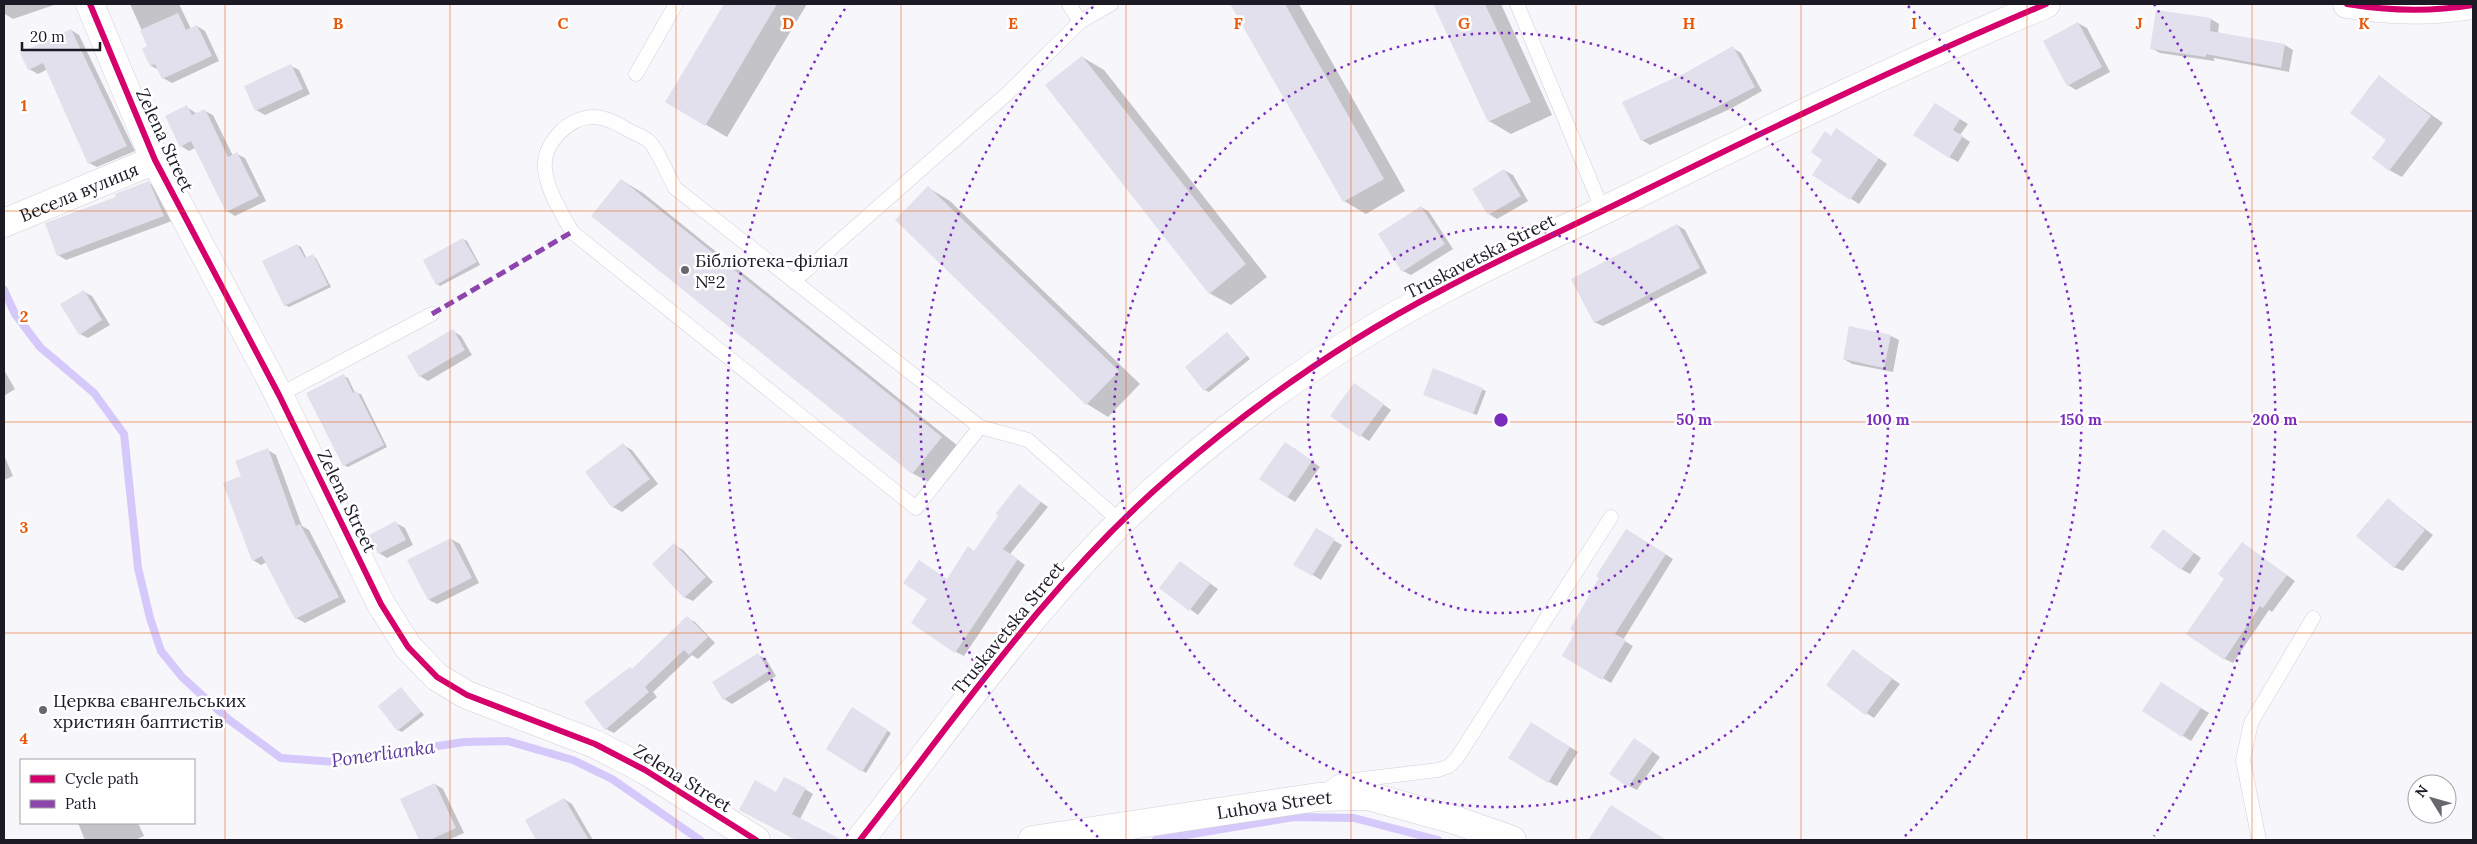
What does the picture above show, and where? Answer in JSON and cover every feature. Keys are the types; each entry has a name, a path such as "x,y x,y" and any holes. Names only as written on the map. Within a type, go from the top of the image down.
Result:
{"street":[{"name":"Zelena Street","path":"90,4 155,160 279,395 381,604 408,647 437,677 467,695 595,744 644,770 756,840"},
{"name":"Truskavetska Street","path":"860,840 1022,633 1078,565 1172,474 1301,376 1348,345 1440,291 1927,54 2046,4"},
{"path":"2347,4 2409,10 2449,9 2473,4"},
{"name":"Весела вулиця","path":"8,221 155,160"},
{"name":"Luhova Street","path":"1032,840 1318,797 1368,796 1455,820 1512,840"}],"lane":[{"path":"636,74 676,4"},
{"path":"1069,4 1080,22"},
{"path":"794,281 1009,92 1080,22 1111,4"},
{"path":"1517,4 1603,211"},
{"path":"980,427 916,508 572,232 546,179 547,152 552,142 564,128 576,121 593,117 611,120 649,141 675,188 980,427 1028,440 1121,522"},
{"path":"279,395 432,314"},
{"path":"1318,797 1338,782 1438,770 1453,762 1611,516"},
{"path":"2259,840 2242,760 2251,722 2313,618"}],"building":[{"path":"724,4 777,4 705,126 665,102"},
{"path":"1230,4 1285,4 1384,179 1343,202"},
{"path":"1433,4 1485,4 1531,102 1488,122"},
{"path":"2156,10 2211,18 2210,31 2285,44 2281,68 2206,54 2206,57 2150,49"},
{"path":"178,13 186,30 197,25 212,56 162,79 155,64 150,66 142,49 147,46 140,30"},
{"path":"2078,22 2102,67 2067,86 2043,41"},
{"path":"71,29 127,146 88,164 43,63 28,70 20,53"},
{"path":"1733,46 1755,87 1721,105 1641,141 1622,102 1683,74"},
{"path":"1082,56 1246,264 1209,294 1045,85"},
{"path":"291,64 303,89 255,111 244,86"},
{"path":"2379,75 2431,116 2389,171 2372,158 2386,140 2350,113"},
{"path":"1935,103 1960,119 1953,130 1963,136 1949,158 1913,135"},
{"path":"187,105 192,115 205,109 228,157 237,152 259,196 226,212 191,141 180,147 165,116"},
{"path":"1836,128 1879,158 1850,200 1812,175 1822,160 1811,152 1825,131 1831,136"},
{"path":"1504,169 1521,196 1488,215 1472,189"},
{"path":"621,179 942,437 912,474 591,216"},
{"path":"149,181 164,216 57,256 45,223 116,197 115,194"},
{"path":"928,186 1119,371 1086,405 895,220"},
{"path":"1421,206 1445,244 1402,272 1378,234"},
{"path":"1677,224 1700,268 1594,323 1571,279"},
{"path":"463,238 477,262 436,285 423,260"},
{"path":"297,244 305,258 313,254 328,285 284,306 262,261"},
{"path":"84,290 102,320 79,335 60,304"},
{"path":"1849,326 1891,335 1884,368 1843,359"},
{"path":"453,329 465,350 419,377 407,356"},
{"path":"1227,332 1247,356 1204,391 1185,367"},
{"path":"1433,368 1483,388 1473,414 1423,395"},
{"path":"344,374 353,393 357,391 384,445 343,466 306,393"},
{"path":"1354,383 1384,404 1360,437 1330,416"},
{"path":"1285,442 1312,461 1287,498 1259,479"},
{"path":"623,443 650,479 612,508 585,472"},
{"path":"268,448 296,526 300,524 339,597 295,619 262,556 252,561 223,483 241,476 235,461"},
{"path":"1019,484 1041,502 1003,549 1018,559 955,653 911,623 927,599 903,583 919,560 947,579 968,546 974,551 998,516 996,513"},
{"path":"2388,498 2425,530 2394,568 2356,536"},
{"path":"396,521 406,540 378,554 369,535"},
{"path":"1316,528 1335,539 1312,576 1293,565"},
{"path":"1626,529 1666,554 1615,634 1626,640 1602,680 1562,656 1575,633 1570,629 1599,578 1596,576"},
{"path":"2163,529 2194,553 2181,570 2150,547"},
{"path":"451,538 472,578 428,600 407,560"},
{"path":"2242,542 2287,575 2263,608 2260,606 2224,660 2186,634 2224,579 2218,574"},
{"path":"674,543 706,577 684,598 652,564"},
{"path":"1180,561 1210,584 1189,611 1159,588"},
{"path":"687,616 708,637 689,655 684,650 645,687 649,692 605,730 584,702 630,667 632,669"},
{"path":"1853,649 1892,679 1865,715 1826,685"},
{"path":"758,653 769,671 723,700 712,682"},
{"path":"2161,682 2201,708 2182,737 2142,711"},
{"path":"401,687 421,712 397,731 378,706"},
{"path":"852,707 888,730 862,772 826,749"},
{"path":"1531,722 1570,747 1548,783 1508,758"},
{"path":"1634,738 1653,751 1628,787 1609,774"},
{"path":"784,777 806,788 792,814 842,840 796,840 739,810 755,780 776,792"},
{"path":"435,783 456,828 430,840 419,840 400,799"},
{"path":"564,798 589,840 536,840 525,820"},
{"path":"1611,805 1666,840 1588,840"}],"waterway":[{"name":"Ponerlianka","path":"4,290 15,314 40,347 94,393 124,434 138,568 150,618 161,651 182,677 228,719 281,758 335,762 464,742 508,741 573,760 612,779 700,840"},
{"name":"Ponerlianka","path":"1156,840 1294,817 1354,818 1438,840"}],"marked path":[{"path":"432,314 572,232"}],"cycle path":[{"path":"90,4 155,160 279,395 381,604 408,647 437,677 467,695 595,744 645,770 756,840"},
{"path":"860,840 1007,649 1086,557 1173,474 1268,398 1302,374 1406,309 1490,265 1839,97 1942,49 2046,4"},
{"path":"2347,4 2410,10 2442,9 2473,5"}],"place":[{"name":"Бібліотека-філіал №2","path":"685,270"},
{"name":"Церква євангельських християн баптистів","path":"43,710"}]}
